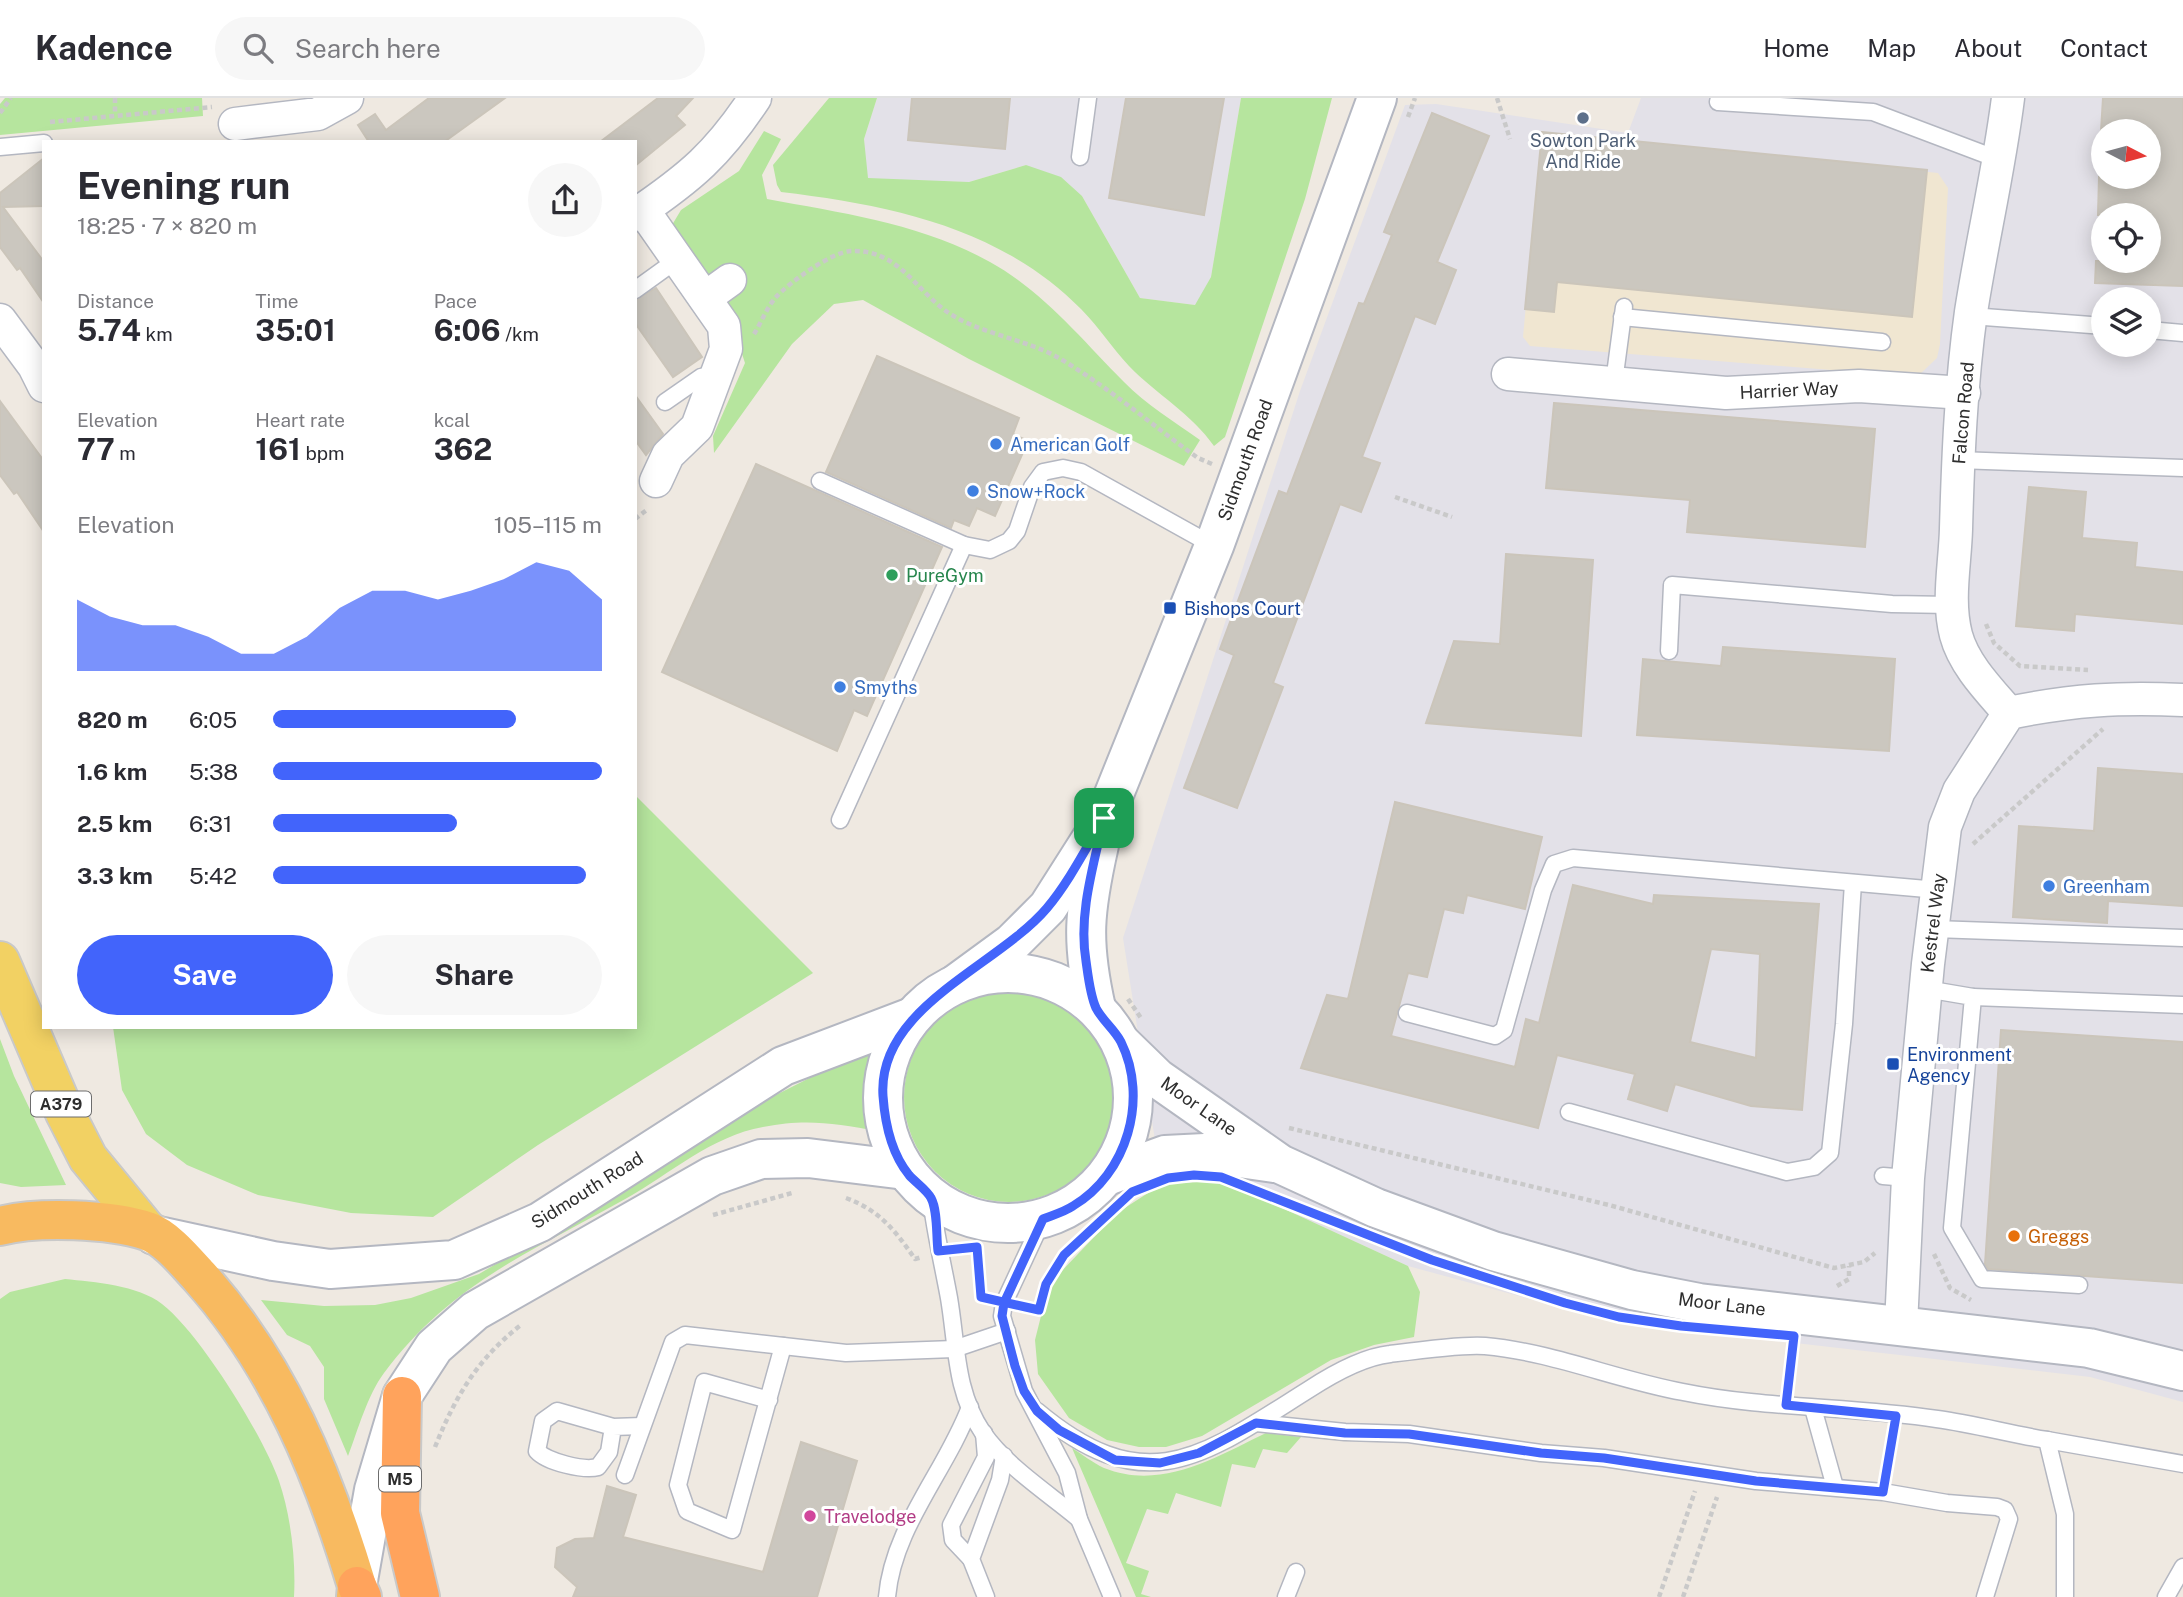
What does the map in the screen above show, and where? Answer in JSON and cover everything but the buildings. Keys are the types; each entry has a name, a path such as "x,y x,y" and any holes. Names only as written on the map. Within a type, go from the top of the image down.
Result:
{"highway":[{"path":"0,1226 16,1222 78,1220 151,1233 186,1261 229,1309 274,1379 305,1440 333,1506 358,1593"},
{"name":"M5","path":"402,1396 400,1513 420,1597"}],"main road":[{"name":"Sidmouth Road","path":"1110,1001 1085,959 1085,906 1104,818 1214,546 1377,98"},
{"name":"Sidmouth Road","path":"956,984 1012,943 1048,907 1104,818"},
{"name":"A379","path":"0,961 65,1114 88,1158 151,1233"},
{"path":"993,973 1030,974 1110,1001 1133,1034 1133,1112 1112,1190 1043,1219 1014,1224 985,1222 957,1213 931,1198 905,1170 887,1133 882,1093 891,1052 912,1017 932,998 956,984 993,973"},
{"name":"Sidmouth Road","path":"151,1233 273,1261 330,1269 454,1260 540,1222 783,1066 912,1017"},
{"name":"Moor Lane","path":"1133,1034 1157,1078 1282,1146 1376,1208 1493,1251 1632,1290 1699,1303 2089,1348 2183,1371"},
{"name":"Moor Lane","path":"1112,1190 1165,1155 1282,1146"},
{"path":"358,1593 374,1490 402,1396 435,1347 475,1311 712,1176 761,1159 808,1158 905,1170"}],"street":[{"path":"234,117 318,114 347,98"},
{"path":"655,493 668,455 697,428 718,374 727,336 718,289 677,259 639,212 700,168 728,139 755,98"},
{"name":"Falcon Road","path":"2008,98 2000,160 1971,316 1958,460 1956,554 1950,605 1957,638 1979,679 2010,713"},
{"path":"0,320 34,366 42,383"},
{"name":"Harrier Way","path":"1508,374 1727,393 1859,386 1964,393"},
{"path":"2010,713 2068,702 2119,697 2183,701"},
{"name":"Kestrel Way","path":"1900,1325 1895,1177 1926,989 1945,827 1959,791 2010,713"}],"lane":[{"path":"1080,157 1088,98"},
{"path":"1719,98 1718,102 1873,112 2000,160"},
{"path":"0,147 42,144"},
{"path":"637,289 677,259"},
{"path":"1614,382 1623,312 1882,342"},
{"path":"1971,316 2091,325"},
{"path":"2161,331 2183,333"},
{"path":"665,402 701,377 718,374"},
{"path":"1958,460 2183,468"},
{"path":"820,481 964,545 990,550 1009,541 1017,531 1032,487 1043,472 1063,468 1081,472 1111,486 1168,523 1214,546"},
{"path":"840,820 964,545"},
{"path":"1669,652 1672,584 1892,604 1950,605"},
{"path":"1407,1013 1495,1036 1504,1030 1543,890 1554,863 1573,858 1938,890"},
{"path":"1569,1112 1787,1172 1814,1167 1830,1153 1844,1024 1853,883"},
{"path":"1934,929 2183,938"},
{"path":"1926,989 1973,998 2183,1004"},
{"path":"1973,998 1952,1228 1982,1279 2079,1285"},
{"path":"931,1198 938,1251 949,1299 954,1349 970,1408 984,1433 1004,1455 1079,1519"},
{"path":"1043,1219 1004,1303 1002,1316 1024,1391 1037,1411 1067,1474 1079,1519 1112,1597"},
{"path":"625,1475 673,1342 685,1335 846,1353 954,1349 1007,1331"},
{"path":"1037,1411 1059,1430 1115,1460 1160,1463 1199,1453 1256,1423 1328,1377 1388,1353 1484,1345 1683,1393 1937,1419 2183,1464"},
{"path":"769,1400 704,1382 678,1485 687,1511 732,1530 769,1400 783,1346"},
{"path":"887,1597 889,1572 899,1548 931,1482 960,1433 970,1408"},
{"path":"1813,1408 1835,1487"},
{"path":"613,1427 608,1452 598,1467 565,1463 541,1456 537,1451 543,1421 557,1410 613,1427 642,1426"},
{"path":"1256,1423 1345,1433 1409,1434 1724,1476 1883,1492 2005,1510 2009,1519 2007,1531 1985,1597"},
{"path":"984,1433 986,1457 951,1525 953,1540 971,1559 986,1597"},
{"path":"2047,1440 2065,1514 2065,1597"},
{"path":"971,1559 1000,1480 1004,1455"},
{"path":"2166,1597 2183,1567"},
{"path":"1286,1597 1296,1572"}],"path":[{"path":"0,113 11,98"},
{"path":"115,98 115,115"},
{"path":"1497,98 1510,139"},
{"path":"38,123 115,115 234,117"},
{"path":"748,345 775,298 822,262 848,250 865,251 890,258 942,308 961,320 1029,342 1060,359 1198,458 1216,466"},
{"path":"637,516 655,493"},
{"path":"1395,497 1452,517"},
{"path":"1981,613 1994,643 2020,666 2099,670"},
{"path":"1110,1001 1133,1034"},
{"path":"1282,1146 1609,1205 1834,1268 1864,1262 1882,1247"},
{"path":"837,1194 866,1205 891,1224 915,1259 938,1251 977,1247 981,1297 1039,1310 1046,1284 1112,1190"},
{"path":"711,1215 791,1193 803,1193"},
{"path":"433,1451 453,1402 475,1368 528,1319"},
{"path":"1786,1405 1794,1336"},
{"path":"1883,1492 1896,1416"},
{"path":"1658,1597 1701,1473"},
{"path":"1683,1597 1724,1476"}],"shaded area":[{"path":"877,98 1241,98 1211,277 1196,305 1140,298 1082,196 1026,165 969,182 867,179 864,139"},
{"path":"1641,98 2183,98 2183,1402 2090,1377 1614,1322 1408,1266 1280,1207 1215,1181 1162,1184 1123,938 1300,391 1405,105 1436,104 1628,133"},
{"path":"1542,132 1938,173 1948,188 1937,358 1919,375 1907,376 1530,346 1523,337"}],"green space":[{"path":"5,98 202,98 203,116 0,135 0,104"},
{"path":"829,98 877,98 864,139 868,178 969,182 1026,165 1061,177 1082,196 1140,298 1195,305 1211,277 1241,98 1332,98 1305,199 1225,437 1214,446 1185,414 1129,366 1081,309 1050,281 1016,258 980,240 903,213 781,192 773,165"},
{"path":"764,131 781,139 762,175 767,199 910,229 964,249 1010,274 1062,317 1132,390 1200,440 1184,466 969,359 863,300 834,304 792,344 714,453 713,436 745,363 730,317 672,225 681,210 739,171"},
{"path":"637,797 813,973 538,1145 433,1217 351,1213 258,1195 187,1165 146,1134 122,1090 113,1029 637,1029"},
{"path":"1009,992 1030,994 1049,1000 1083,1023 1106,1057 1112,1076 1112,1118 1106,1137 1083,1171 1049,1194 1030,1200 1009,1202 988,1200 969,1194 935,1171 912,1137 906,1118 904,1097 906,1076 912,1057 935,1023 969,1000 988,994"},
{"path":"0,1039 14,1076 66,1185 21,1187 0,1183"},
{"path":"882,1044 872,1098 879,1131 808,1122 763,1127 726,1138 692,1156 627,1198 526,1253 466,1292 437,1315 410,1342 378,1382 348,1456 324,1399 324,1367 310,1346 287,1335 261,1300 324,1306 375,1305 411,1298 479,1274 627,1186 691,1138"},
{"path":"1215,1181 1280,1207 1408,1266 1420,1292 1414,1337 1374,1345 1331,1360 1202,1436 1166,1447 1139,1447 1107,1440 1069,1418 1038,1374 1035,1340 1044,1304 1057,1276 1117,1213 1162,1184"},
{"path":"65,1279 141,1292 162,1304 194,1337 245,1413 279,1481 292,1539 294,1597 0,1597 0,1299 10,1292"},
{"path":"1266,1433 1301,1437 1287,1453 1263,1449 1255,1468 1232,1464 1221,1507 1176,1493 1168,1514 1147,1509 1126,1563 1149,1571 1141,1594 1151,1597 1136,1597 1072,1448 1104,1468 1147,1476 1168,1473 1208,1461"}],"place":[{"name":"Sowton Park And Ride","path":"1583,118"},
{"name":"American Golf","path":"996,444"},
{"name":"Snow+Rock","path":"973,491"},
{"name":"PureGym","path":"892,575"},
{"name":"Bishops Court","path":"1170,608"},
{"name":"Smyths","path":"840,687"},
{"name":"Greenham","path":"2049,886"},
{"name":"Environment Agency","path":"1893,1064"},
{"name":"Greggs","path":"2014,1236"},
{"name":"Travelodge","path":"810,1516"}],"route":[{"path":"1104,818 1048,907 1012,943 932,998 912,1017 891,1052 882,1093 887,1133 905,1170 931,1198 938,1251 977,1247 981,1297 1004,1303 1039,1310 1046,1284 1064,1255 1132,1192 1168,1178 1194,1175 1221,1177 1329,1222 1432,1260 1565,1303 1619,1317 1681,1326 1794,1336 1786,1405 1896,1416 1883,1492 1756,1481 1604,1458 1541,1453 1409,1434 1368,1431 1345,1433 1256,1423 1199,1453 1160,1463 1144,1464 1115,1460 1102,1454 1059,1430 1037,1411 1024,1391 1015,1366 1002,1316 1004,1303 1043,1219 1073,1206 1107,1176 1125,1146 1133,1112 1132,1077 1122,1044 1111,1025 1096,1008 1085,959 1085,906 1104,818"}]}
